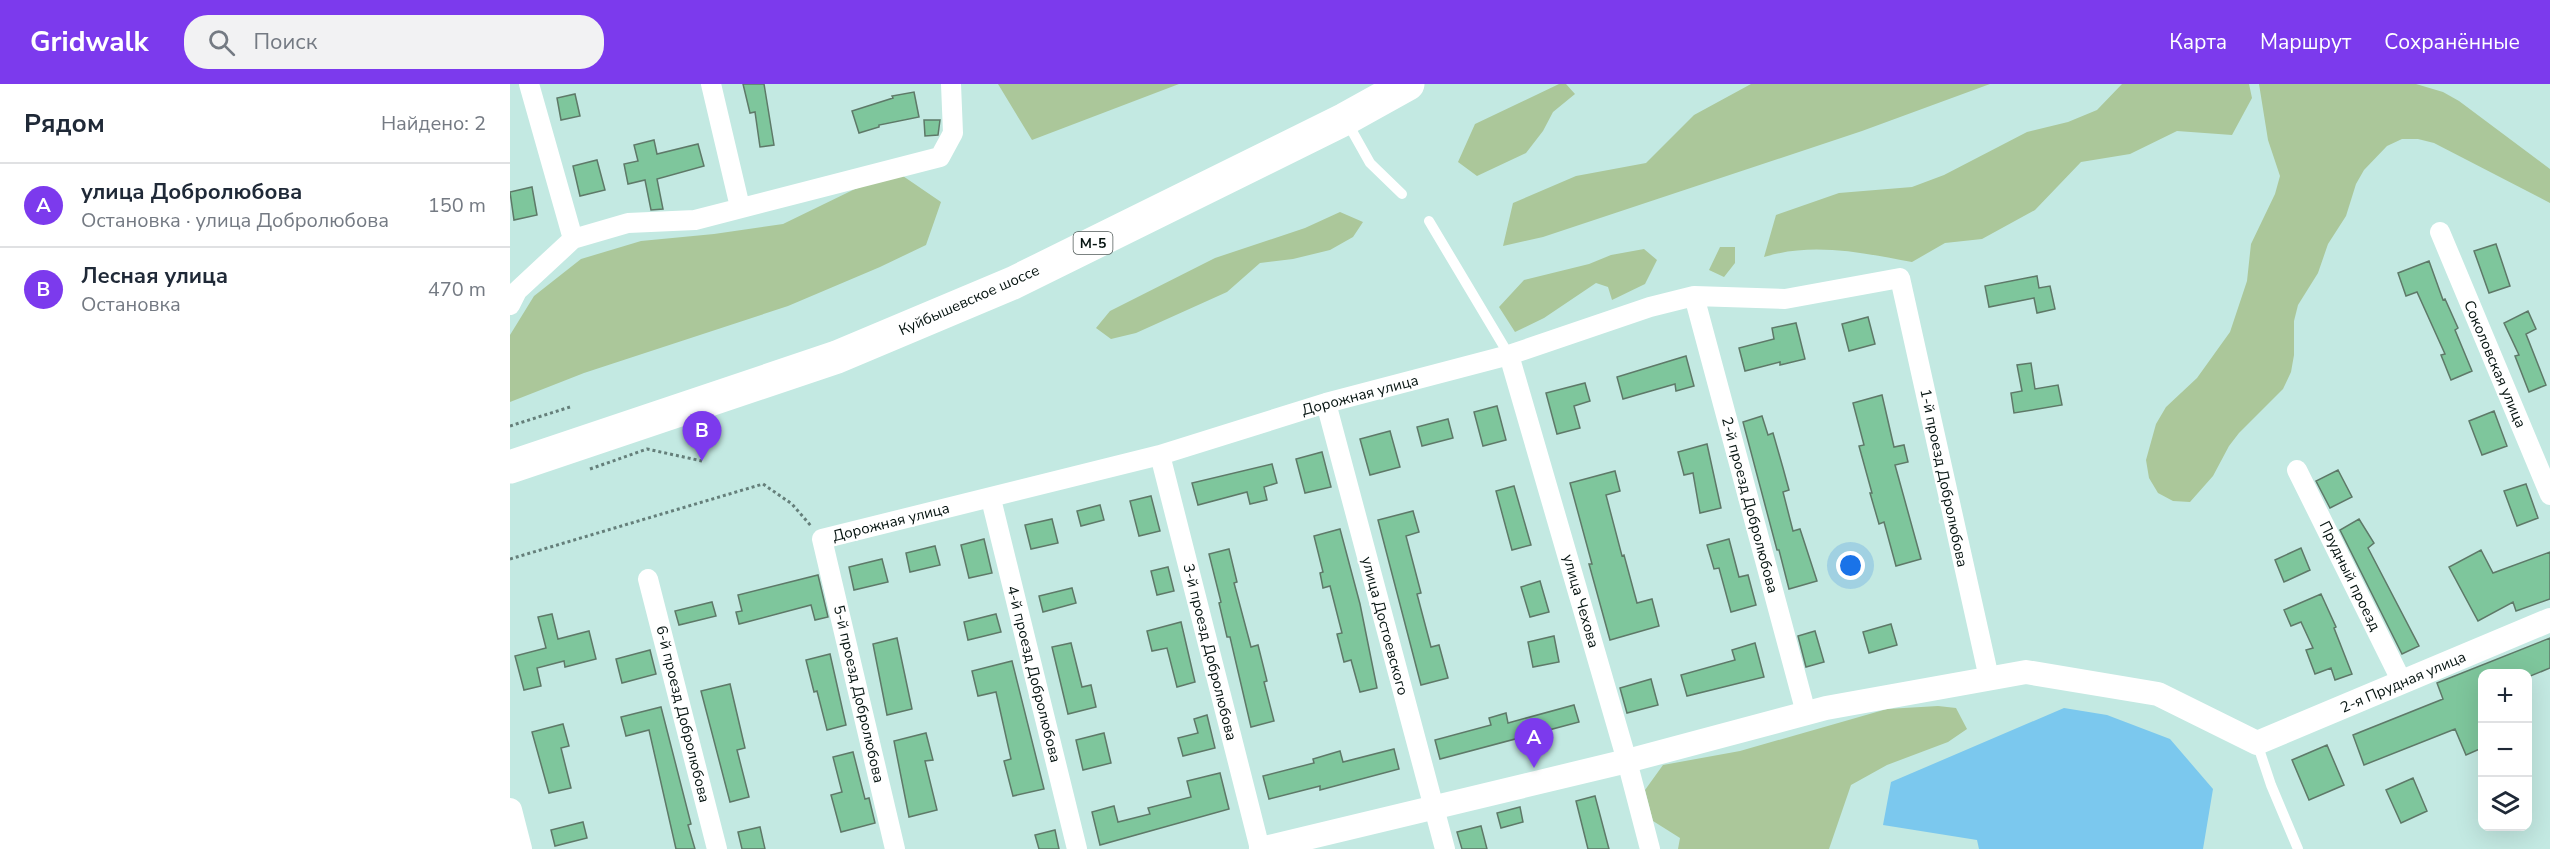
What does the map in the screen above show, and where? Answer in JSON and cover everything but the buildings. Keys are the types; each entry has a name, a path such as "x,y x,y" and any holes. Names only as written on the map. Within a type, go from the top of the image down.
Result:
{"highway":[{"name":"Куйбышевское шоссе","path":"517,463 837,357 1013,283 1345,119 1408,84"}],"street":[{"path":"529,84 573,239"},
{"path":"711,84 740,207"},
{"path":"510,305 517,291 573,239 628,223 695,220 940,157 953,133 951,84"},
{"name":"Соколовская улица","path":"2440,232 2550,495"},
{"name":"Дорожная улица","path":"822,539 906,517 991,499 1160,455 1326,403 1509,355 1650,307 1694,296 1785,299 1900,278"},
{"name":"1-й проезд Добролюбова","path":"1900,278 1989,678"},
{"name":"2-й проезд Добролюбова","path":"1694,296 1806,713"},
{"name":"улица Чехова","path":"1509,355 1627,761 1650,849"},
{"name":"улица Достоевского","path":"1326,403 1445,849"},
{"name":"3-й проезд Добролюбова","path":"1160,455 1261,849"},
{"name":"Прудный проезд","path":"2297,470 2402,682"},
{"name":"4-й проезд Добролюбова","path":"991,499 1077,849"},
{"name":"5-й проезд Добролюбова","path":"822,539 896,849"},
{"name":"6-й проезд Добролюбова","path":"648,579 717,849"},
{"name":"2-я Прудная улица","path":"2257,743 2550,620"},
{"path":"1261,849 1627,761 1806,713 2026,672 2158,694 2257,743"},
{"path":"510,810 520,849"}],"lane":[{"path":"1345,119 1370,163 1402,194"},
{"path":"1429,220 1509,355"},
{"path":"2257,743 2271,785 2298,849"}],"path":[{"path":"510,426 570,407"},
{"path":"590,469 647,449 702,461"},
{"path":"510,559 763,484 792,504 822,539"}],"green space":[{"path":"998,84 1179,84 1032,140"},
{"path":"1559,84 1566,84 1575,94 1553,112 1543,131 1526,153 1477,176 1458,162 1475,124"},
{"path":"1751,84 1990,84 1862,131 1543,237 1503,246 1513,203 1576,176 1646,163 1694,115"},
{"path":"2122,84 2249,84 2252,98 2232,135 2177,131 2130,154 2081,162 2035,210 1982,239 1945,243 1912,262 1857,253 1819,250 1801,250 1764,257 1776,215 1839,193 1912,187 1944,175 2027,132 2068,122 2097,110"},
{"path":"2259,84 2416,84 2443,92 2459,101 2550,169 2550,203 2434,143 2418,139 2402,139 2387,146 2364,170 2356,184 2346,216 2328,244 2318,273 2298,305 2294,321 2294,355 2291,372 2283,389 2239,433 2229,446 2213,476 2190,502 2173,501 2158,493 2149,478 2146,460 2156,424 2166,407 2197,378 2230,332 2247,281 2251,244 2275,194 2280,176 2268,140"},
{"path":"900,174 941,202 926,245 788,306 584,373 510,402 510,335 534,296 581,259 641,241 783,224 855,189"},
{"path":"1340,212 1363,222 1353,237 1330,250 1293,259 1260,263 1227,292 1136,333 1111,339 1096,328 1110,311 1215,258 1305,228"},
{"path":"1720,247 1735,247 1735,263 1724,277 1709,270"},
{"path":"1644,249 1657,260 1645,284 1612,300 1608,287 1596,283 1544,318 1515,332 1499,307 1524,280 1589,264 1611,255"},
{"path":"1938,706 1956,708 1967,729 1948,742 1887,765 1851,785 1829,849 1678,849 1680,838 1653,821 1645,790 1663,765 1740,751 1887,709"}],"water":[{"path":"2064,708 2107,715 2170,739 2213,789 2203,849 1979,849 1977,840 1883,825 1891,782"}],"place":[{"name":"Лесная улица","path":"702,461"},
{"name":"улица Добролюбова","path":"1534,768"}]}
